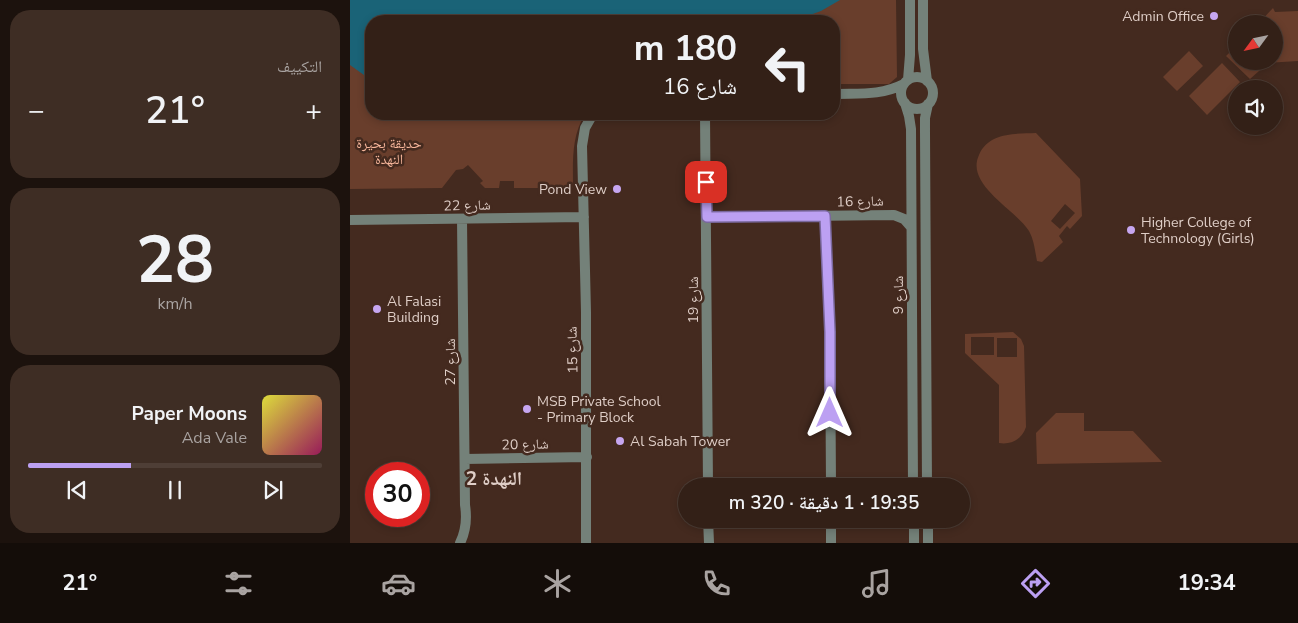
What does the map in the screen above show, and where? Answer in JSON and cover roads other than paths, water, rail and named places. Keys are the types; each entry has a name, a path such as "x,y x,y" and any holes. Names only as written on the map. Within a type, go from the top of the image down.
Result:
{"street":[{"path":"904,101 901,94 906,82 910,50 910,0"},
{"path":"879,93 904,101 914,108 924,107 928,104 932,90 927,81 923,49 923,0"},
{"path":"840,94 879,93 892,90 911,78 918,77 927,81"},
{"name":"شارع 9","path":"904,101 911,129 913,478"},
{"name":"شارع 9","path":"928,104 924,132 928,478"},
{"name":"شارع 15","path":"586,543 586,312 582,146 583,134 589,120"},
{"name":"شارع 15","path":"583,157 589,133 597,120"},
{"name":"شارع 19","path":"705,120 708,478"},
{"name":"شارع 16","path":"707,217 894,214 911,204"},
{"name":"شارع 16","path":"894,214 904,219 911,227"},
{"path":"825,216 830,332 830,478"},
{"name":"شارع 22","path":"350,220 584,217"},
{"name":"شارع 27","path":"460,543 466,524 462,218"},
{"path":"912,274 917,290 918,312 926,327"},
{"name":"شارع 20","path":"465,459 587,457"},
{"name":"شارع 27","path":"453,543 459,532 465,505"},
{"path":"708,528 709,543"},
{"path":"831,528 831,543"},
{"path":"914,528 914,543"},
{"path":"928,528 928,543"}],"water":[{"path":"350,0 840,0 810,15 365,15 365,76 350,65"}],"place":[{"name":"Admin Office","path":"1214,16"},
{"name":"Pond View","path":"617,189"},
{"name":"Higher College of Technology (Girls)","path":"1131,230"},
{"name":"Al Falasi Building","path":"377,309"},
{"name":"MSB Private School - Primary Block","path":"527,409"},
{"name":"Al Sabah Tower","path":"620,441"}],"district":[{"name":"النهدة 2","path":"494,478"}],"park label":[{"name":"حديقة بحيرة النهدة","path":"389,152"}]}
